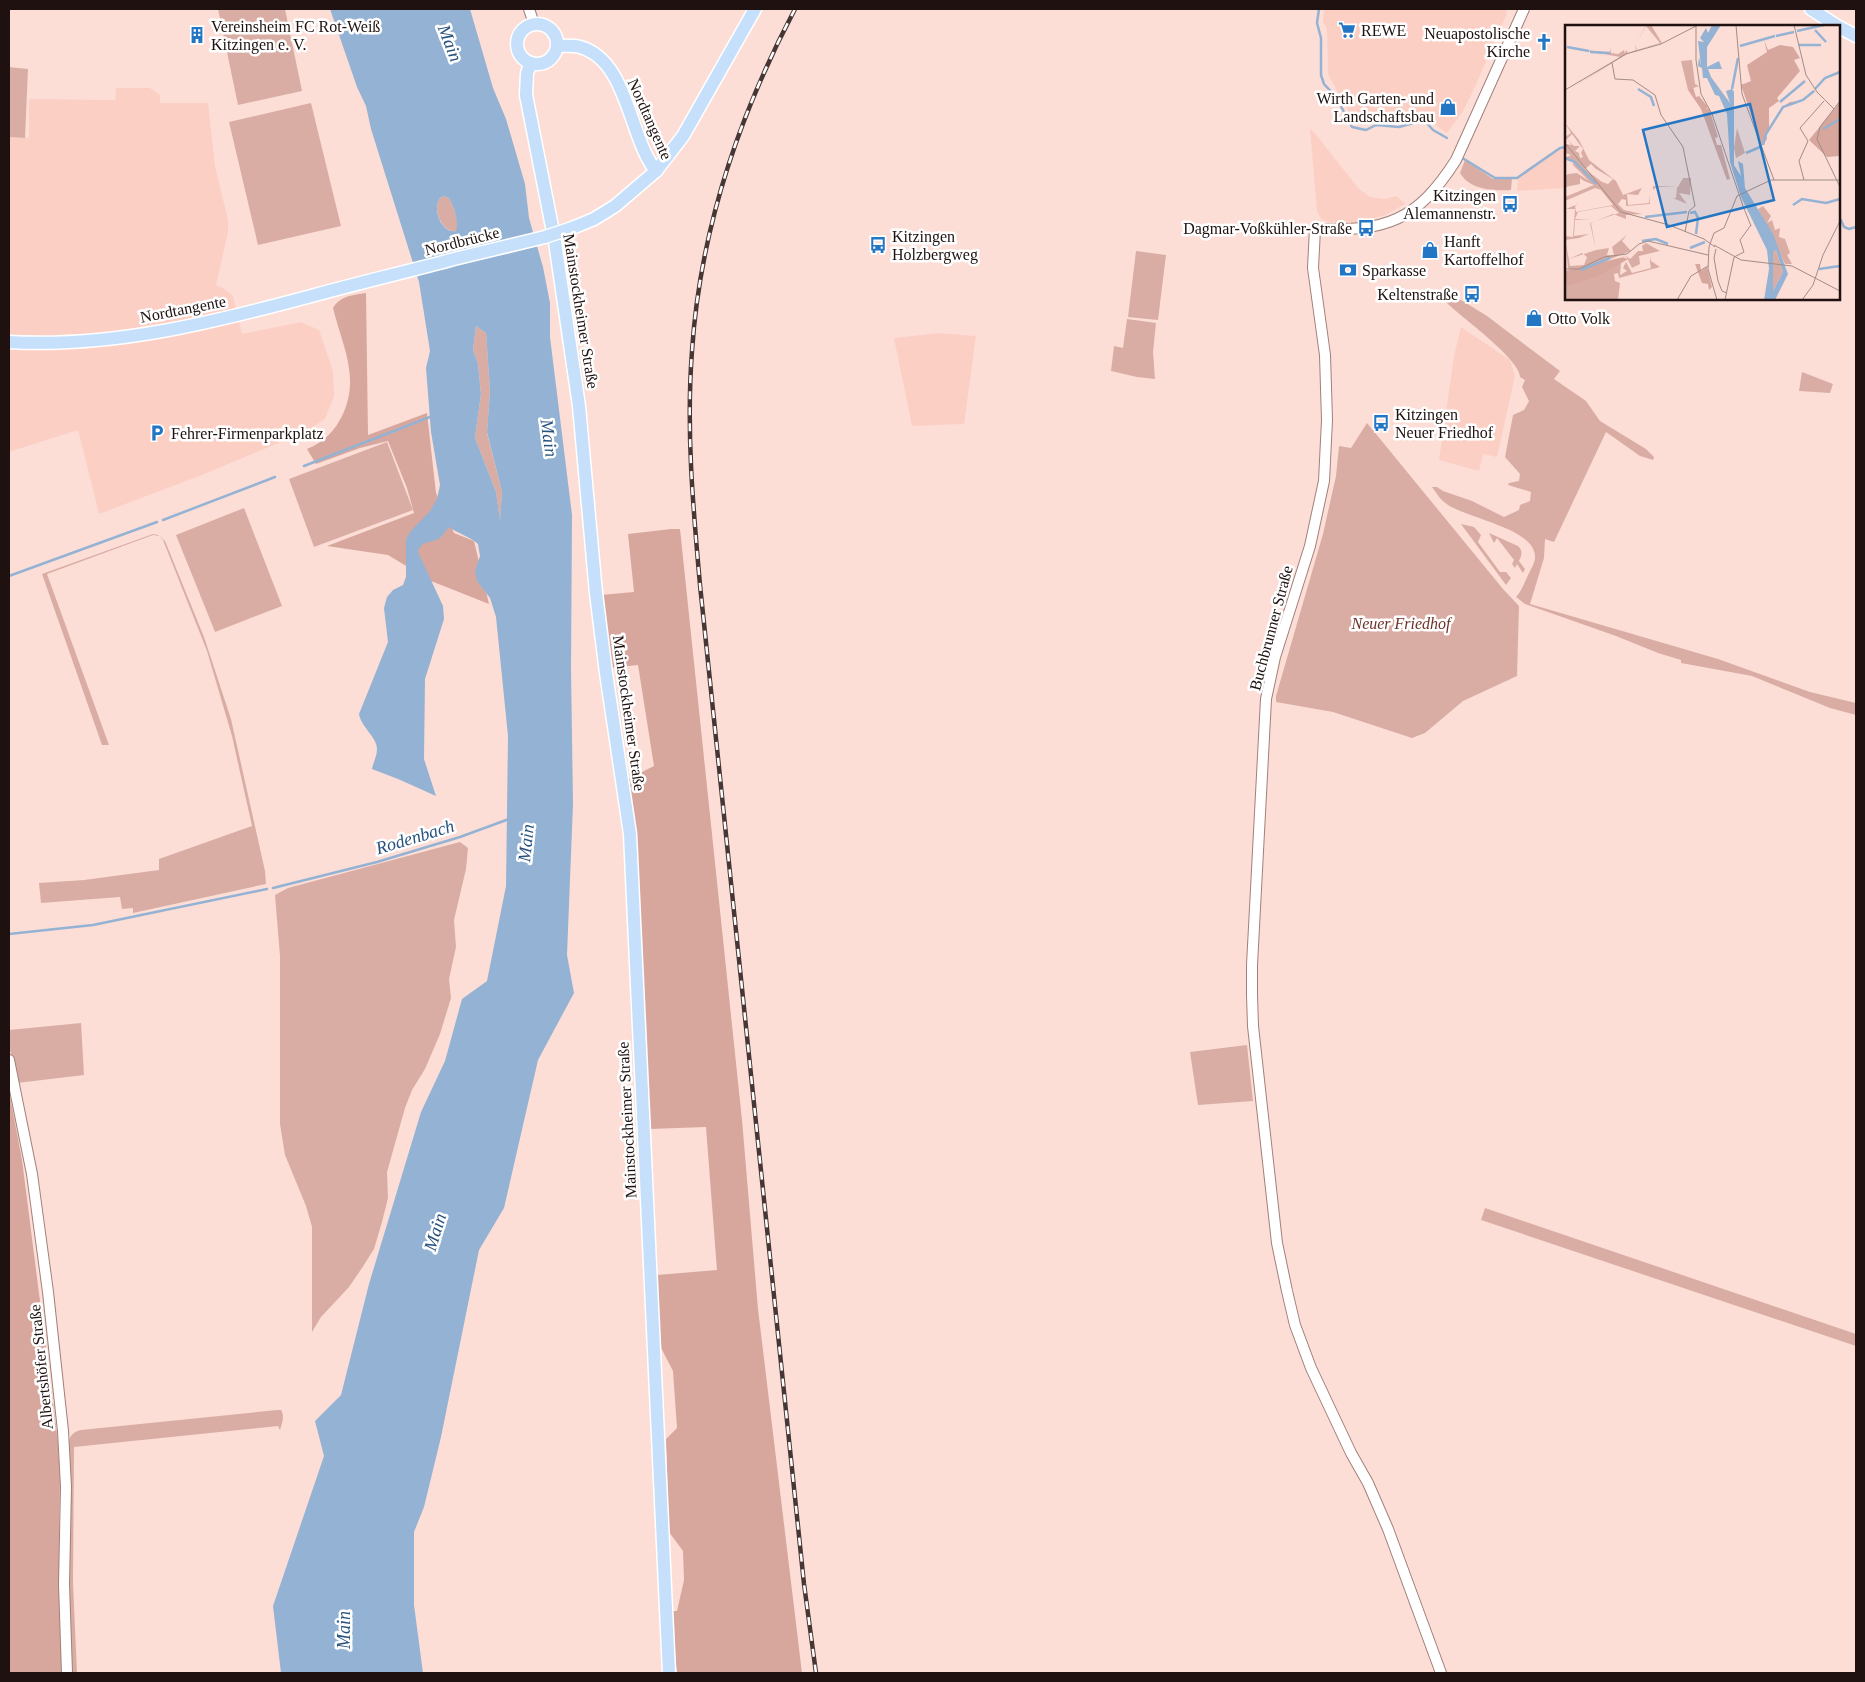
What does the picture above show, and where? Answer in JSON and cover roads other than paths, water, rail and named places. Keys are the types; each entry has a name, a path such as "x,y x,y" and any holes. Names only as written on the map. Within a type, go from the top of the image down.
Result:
{"main road":[{"path":"656,171 683,136 755,9"},
{"path":"1811,9 1835,25"},
{"path":"534,24 542,25 551,30 556,37 557,46 555,54 549,61 541,64 531,63 520,54 517,41 524,29 534,24"},
{"path":"1840,28 1856,36"},
{"name":"Nordtangente","path":"557,46 580,47 596,55 610,69 627,104 645,155 656,171 615,206 594,219 572,228"},
{"name":"Mainstockheimer Straße","path":"531,63 527,73 526,96 555,242 580,412 604,664 630,834 669,1673"},
{"name":"Nordbrücke","path":"360,284 545,237 572,228"},
{"name":"Nordtangente","path":"9,342 44,343 111,339 180,328 360,284"}],"street":[{"path":"529,9 534,24"},
{"name":"Buchbrunner Straße","path":"1441,1673 1388,1529 1368,1483 1351,1453 1311,1368 1295,1325 1286,1291 1278,1243 1253,1026 1252,965 1266,699 1275,657 1310,546 1324,481 1327,420 1325,361 1313,268 1315,228 1366,228 1389,223 1413,211 1428,197 1444,179 1456,160 1524,9"},
{"name":"Albertshöfer Straße","path":"9,1060 32,1174 48,1292 63,1431 66,1487 64,1584 67,1673"}],"water":[{"name":"Main","path":"330,9 470,9 493,88 506,119 525,184 529,218 543,267 550,303 550,337 572,515 571,669 573,804 567,955 574,993 538,1060 504,1208 479,1250 441,1437 424,1507 414,1532 414,1605 423,1673 281,1673 273,1606 324,1456 315,1421 341,1395 369,1284 421,1112 445,1061 462,999 487,981 506,886 508,736 496,617 490,598 477,581 475,571 480,556 478,544 471,539 449,527 438,539 424,543 418,552 443,606 444,619 425,679 424,759 436,796 372,769 377,752 376,745 360,719 359,714 388,642 384,608 387,597 393,590 403,585 406,577 406,540 410,532 430,511 437,499 440,485 431,432 426,368 430,351 419,282 371,129 366,106 357,87","holes":["443,196 449,198 454,210 457,223 456,231 450,231 441,223 437,205","476,326 486,333 490,391 487,432 502,492 500,520 496,492 475,438 481,394 478,364 473,350"]}],"waterway":[{"path":"1319,9 1317,23 1321,38 1321,75 1324,84 1336,97 1352,127 1366,130 1376,125 1399,127 1424,120 1433,130 1447,138"},
{"path":"1464,159 1495,178 1517,178 1560,148 1565,147"},
{"path":"1840,220 1844,227 1849,229 1856,227"},
{"path":"304,466 430,417"},
{"path":"163,520 275,477"},
{"path":"9,576 157,522"},
{"name":"Rodenbach","path":"273,888 377,862 460,837 509,819"},
{"name":"Rodenbach","path":"9,934 93,925 267,889"}],"railway":[{"path":"795,9 756,90 740,132 713,218 696,306 690,380 690,439 700,585 804,1584 816,1673"}],"place":[{"name":"REWE","path":"1347,30"},
{"name":"Vereinsheim FC Rot-Weiß Kitzingen e. V.","path":"197,35"},
{"name":"Neuapostolische Kirche","path":"1544,42"},
{"name":"Wirth Garten- und Landschaftsbau","path":"1448,107"},
{"name":"Kitzingen Alemannenstr.","path":"1510,204"},
{"name":"Dagmar-Voßkühler-Straße","path":"1366,228"},
{"name":"Kitzingen Holzbergweg","path":"878,245"},
{"name":"Hanft Kartoffelhof","path":"1430,250"},
{"name":"Sparkasse","path":"1348,270"},
{"name":"Keltenstraße","path":"1472,294"},
{"name":"Otto Volk","path":"1534,318"},
{"name":"Kitzingen Neuer Friedhof","path":"1381,423"},
{"name":"Fehrer-Firmenparkplatz","path":"157,433"}],"park label":[{"name":"Neuer Friedhof","path":"1401,623"}]}
